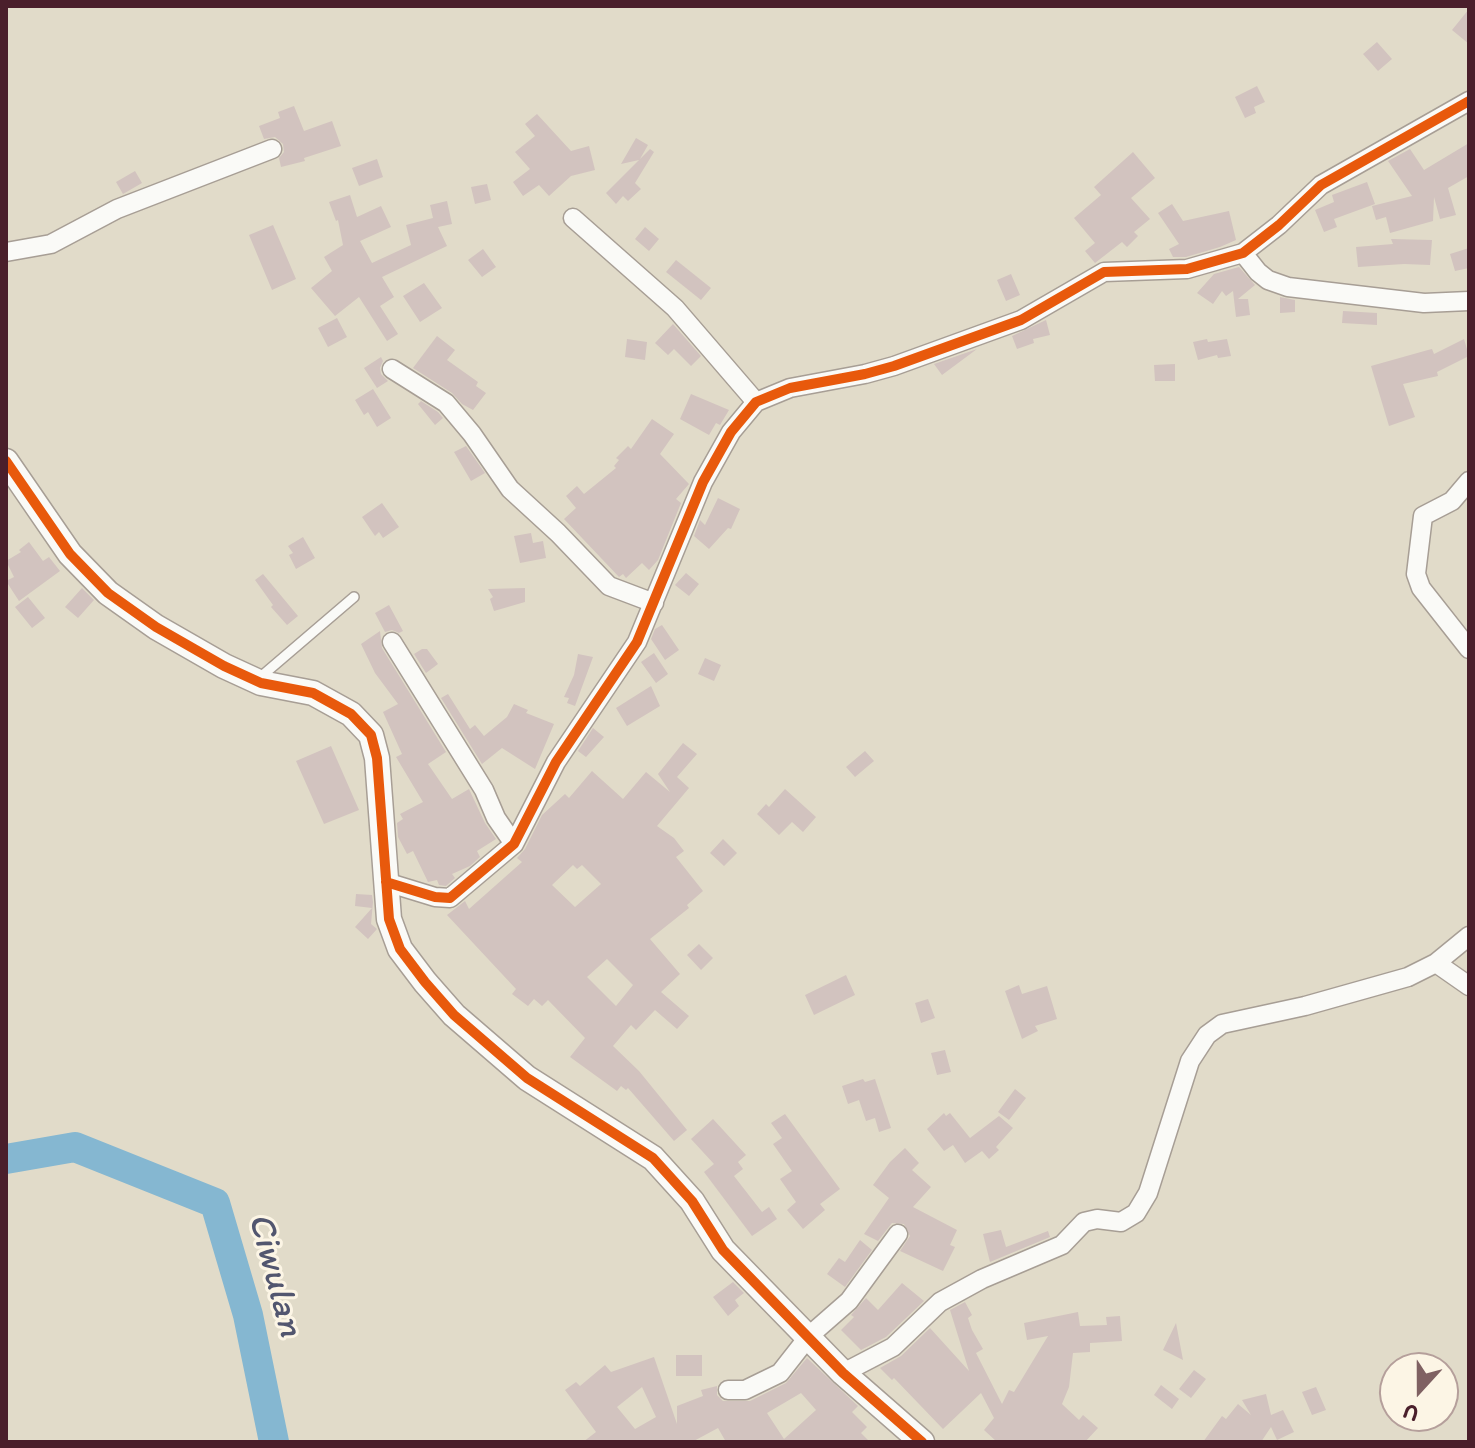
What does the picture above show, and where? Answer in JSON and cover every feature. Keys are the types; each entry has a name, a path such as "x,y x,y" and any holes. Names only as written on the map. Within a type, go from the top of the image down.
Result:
{"street":[{"path":"386,882 435,897 450,898 514,844 556,762 637,642 703,482 731,432 756,402 790,388 894,366 1021,320 1104,272 1178,271 1248,249 1321,185 1469,101"},
{"path":"6,252 51,244 117,209 272,149"},
{"path":"573,218 675,308 756,402"},
{"path":"1248,249 1258,272 1268,280 1288,287 1424,303 1469,301"},
{"path":"392,369 446,403 510,489 609,586 654,603"},
{"path":"6,461 70,554 108,593 183,643 256,681 313,693 351,714 371,735 380,780 389,919 400,949 454,1015 527,1078 653,1158 692,1201 723,1250 843,1373 922,1442"},
{"path":"1469,481 1452,501 1423,520 1416,569 1417,581 1469,649"},
{"path":"392,642 514,844"},
{"path":"843,1373 893,1347 940,1302 982,1279 1062,1245 1084,1222 1097,1219 1121,1222 1136,1213 1148,1193 1190,1061 1207,1035 1222,1024 1305,1006 1408,977 1436,963 1469,936"},
{"path":"1436,963 1469,986"},
{"path":"728,1390 745,1390 780,1373 809,1336 849,1301 898,1234"}],"lane":[{"path":"256,681 354,597"}],"building":[{"path":"1469,9 1469,44 1452,30"},
{"path":"1377,42 1392,59 1378,71 1363,54"},
{"path":"1257,86 1265,102 1254,107 1256,113 1245,118 1235,97"},
{"path":"294,106 304,131 332,121 341,146 281,167 279,158 284,152 283,144 275,137 264,139 259,126 280,118 278,112"},
{"path":"537,114 571,151 589,146 595,170 571,176 549,196 539,185 523,196 513,182 530,169 515,152 535,136 525,124"},
{"path":"636,138 648,145 640,159 650,149 654,152 635,183 641,189 628,201 623,196 616,204 606,193 639,160 621,164"},
{"path":"1469,143 1469,176 1448,188 1456,215 1440,219 1434,197 1433,221 1390,233 1386,217 1376,220 1372,206 1412,196 1388,161 1410,149 1424,170"},
{"path":"1133,152 1155,178 1131,198 1150,219 1134,232 1138,236 1127,247 1122,242 1095,263 1085,251 1095,243 1074,218 1101,195 1094,187"},
{"path":"377,159 383,177 359,186 352,168"},
{"path":"135,171 142,183 123,194 116,182"},
{"path":"1367,182 1375,204 1334,219 1337,227 1324,232 1315,210 1334,202 1332,195"},
{"path":"487,184 491,200 475,204 471,187"},
{"path":"350,195 357,217 381,206 391,227 360,241 372,263 411,245 406,225 433,218 430,205 447,201 452,224 438,227 447,246 382,277 394,297 380,306 398,334 387,341 359,297 335,316 311,288 332,271 324,257 343,245 338,220 329,202"},
{"path":"1172,204 1183,221 1229,211 1236,240 1186,257 1173,257 1169,249 1179,244 1158,213"},
{"path":"273,225 296,279 272,290 249,235"},
{"path":"645,227 659,239 649,251 635,239"},
{"path":"1391,239 1432,240 1430,265 1358,267 1356,247 1393,244"},
{"path":"1469,248 1469,268 1455,271 1450,254"},
{"path":"483,249 496,267 482,277 468,260"},
{"path":"676,260 711,288 701,300 666,272"},
{"path":"1239,267 1255,285 1238,299 1248,299 1250,315 1236,317 1233,291 1226,296 1222,291 1213,304 1197,293 1214,274"},
{"path":"1011,274 1020,295 1006,301 997,280"},
{"path":"424,283 442,308 420,322 403,296"},
{"path":"1280,297 1295,300 1295,312 1280,313"},
{"path":"1343,311 1377,313 1377,325 1342,323"},
{"path":"337,318 347,337 328,347 318,328"},
{"path":"1046,320 1050,335 1033,339 1034,343 1017,349 1012,336"},
{"path":"673,324 701,356 691,366 674,349 668,355 655,343"},
{"path":"437,336 455,350 447,360 478,382 476,386 486,393 473,410 413,368"},
{"path":"627,339 647,342 645,360 625,357"},
{"path":"1207,339 1208,342 1227,339 1231,356 1218,358 1217,355 1198,360 1193,342"},
{"path":"1464,339 1469,356 1437,372 1438,376 1403,384 1415,417 1389,426 1371,366 1432,349 1434,354"},
{"path":"977,349 942,375 934,364"},
{"path":"381,357 381,374 388,381 377,388 364,368"},
{"path":"1175,364 1175,381 1155,381 1154,365"},
{"path":"373,389 391,418 377,427 368,412 364,415 355,400"},
{"path":"691,394 729,410 709,435 680,419"},
{"path":"421,401 443,418 435,425 418,404"},
{"path":"652,419 674,434 660,454 689,484 676,499 681,503 658,560 649,570 642,563 626,578 623,574 619,577 564,519 576,508 566,496 577,486 584,494 616,468 614,466 619,460 616,458 628,446 631,449"},
{"path":"466,446 485,473 471,481 454,452"},
{"path":"718,498 740,509 731,529 728,528 709,549 694,536 700,520 705,525"},
{"path":"382,503 399,527 383,538 379,532 375,536 362,517"},
{"path":"531,533 533,543 543,541 546,558 520,563 514,536"},
{"path":"303,537 315,558 296,569 289,555 293,553 288,546"},
{"path":"29,542 43,561 49,557 60,571 19,601 6,581 14,577 6,561 21,552 19,550"},
{"path":"686,573 699,584 689,596 675,585"},
{"path":"263,574 298,616 287,625 271,607 273,605 255,580"},
{"path":"82,588 94,600 78,618 65,607"},
{"path":"525,588 525,602 494,611 490,599 493,597 488,589"},
{"path":"28,597 45,618 32,628 15,607"},
{"path":"389,605 403,631 399,633 392,630 385,632 375,613"},
{"path":"662,625 679,650 665,660 651,639 655,629"},
{"path":"380,631 382,648 446,752 428,764 452,799 469,789 496,839 477,851 480,857 470,866 452,874 455,878 446,886 439,885 437,880 428,882 413,851 407,854 398,837 397,823 403,819 400,814 423,802 396,757 402,754 383,712 398,704 375,673 361,644"},
{"path":"427,649 438,664 426,673 414,654"},
{"path":"654,653 668,674 656,683 641,662"},
{"path":"578,654 593,657 575,706 567,703 569,698 564,697 574,675"},
{"path":"705,658 721,665 714,681 698,674"},
{"path":"651,686 660,706 627,726 616,708"},
{"path":"448,694 470,729 475,725 484,736 507,717 514,704 528,710 526,713 554,724 535,769 502,748 482,764 441,698"},
{"path":"593,728 604,737 586,757 578,751"},
{"path":"683,743 697,754 677,777 689,788 657,826 674,838 684,851 676,857 703,891 687,905 689,908 650,939 680,974 661,992 689,1016 677,1029 655,1010 636,1030 631,1025 613,1046 639,1071 687,1130 674,1141 628,1088 626,1090 621,1086 617,1091 570,1057 585,1038 548,1000 542,1006 534,999 528,1006 512,994 516,989 447,915 465,901 469,909 522,862 517,858 542,815 565,794 569,798 592,771 623,799 646,772 670,792 658,774","holes":["573,865 577,869 582,865 601,884 575,907 552,885","607,959 633,985 616,1006 587,977"]},
{"path":"331,746 359,810 324,824 296,761"},
{"path":"865,751 874,761 855,777 846,767"},
{"path":"785,789 816,817 803,832 792,822 779,835 757,814 766,804 769,807"},
{"path":"723,839 737,853 724,866 710,853"},
{"path":"356,894 372,895 373,902 371,924 377,929 368,939 355,927 372,908 355,906"},
{"path":"699,944 713,958 701,970 687,955"},
{"path":"846,975 855,995 814,1015 805,995"},
{"path":"1019,985 1022,994 1047,986 1057,1019 1035,1026 1038,1031 1022,1039 1005,991"},
{"path":"928,999 935,1018 921,1023 915,1003"},
{"path":"945,1050 951,1072 937,1075 931,1053"},
{"path":"863,1079 865,1082 875,1079 891,1128 879,1132 875,1118 866,1121 859,1100 848,1104 842,1086"},
{"path":"1015,1089 1026,1098 1009,1120 998,1112"},
{"path":"944,1113 946,1116 950,1113 970,1138 999,1116 1013,1128 989,1159 982,1151 965,1163 953,1145 944,1151 927,1129"},
{"path":"785,1114 840,1189 820,1204 825,1210 803,1229 787,1210 796,1202 780,1179 792,1171 773,1144 782,1138 771,1123"},
{"path":"713,1119 746,1155 738,1162 743,1169 734,1176 762,1212 769,1207 777,1219 752,1236 704,1172 714,1164 691,1139"},
{"path":"905,1148 919,1163 912,1170 931,1187 913,1207 957,1230 950,1245 955,1247 943,1271 900,1251 910,1236 904,1224 892,1223 878,1241 864,1234 889,1198 873,1185"},
{"path":"1001,1230 1006,1247 1048,1231 1050,1237 990,1262 983,1234"},
{"path":"860,1240 872,1250 845,1287 827,1274 839,1258 845,1262"},
{"path":"733,1282 744,1293 735,1300 739,1306 728,1316 713,1297"},
{"path":"902,1283 924,1301 886,1337 861,1350 841,1330 866,1298 878,1310"},
{"path":"965,1302 972,1315 968,1318 972,1330 983,1349 976,1353 1002,1404 1009,1390 1014,1392 1048,1336 1027,1340 1024,1323 1078,1312 1080,1326 1107,1325 1106,1317 1120,1316 1122,1341 1090,1343 1090,1352 1073,1353 1069,1387 1062,1404 1079,1420 1083,1415 1098,1428 1085,1442 997,1442 984,1430 994,1418 981,1393 943,1429 894,1378 892,1380 880,1368 901,1356 930,1328 969,1371 950,1310"},
{"path":"1176,1323 1183,1360 1163,1350"},
{"path":"676,1355 702,1355 702,1376 676,1376"},
{"path":"654,1357 677,1424 677,1406 703,1396 701,1390 717,1386 717,1395 723,1401 750,1401 786,1383 807,1358 858,1406 852,1412 867,1427 861,1433 870,1442 726,1442 718,1428 692,1442 583,1442 596,1432 565,1390 576,1382 580,1386 605,1365 611,1372","holes":["642,1387 656,1417 635,1429 617,1407","801,1393 816,1410 784,1439 767,1413"]},
{"path":"1194,1370 1206,1379 1191,1398 1179,1389"},
{"path":"1161,1385 1179,1399 1172,1409 1154,1395"},
{"path":"1316,1387 1326,1410 1312,1415 1302,1392"},
{"path":"1266,1394 1271,1415 1283,1410 1294,1432 1277,1440 1271,1427 1261,1442 1203,1442 1222,1416 1226,1419 1238,1404 1251,1415 1242,1400"}],"waterway":[{"name":"Ciwulan","path":"6,1159 75,1147 215,1203 248,1315 274,1442"}],"cycle path":[{"path":"386,882 435,897 450,898 514,844 556,762 637,642 703,482 731,432 756,402 790,388 894,366 1021,320 1104,272 1187,269 1243,253 1279,225 1321,185 1469,101"},
{"path":"6,461 70,554 108,593 156,627 224,666 261,683 313,693 351,714 371,735 377,758 389,919 400,949 425,982 454,1015 527,1078 653,1158 692,1201 723,1250 843,1373 922,1442"}]}
